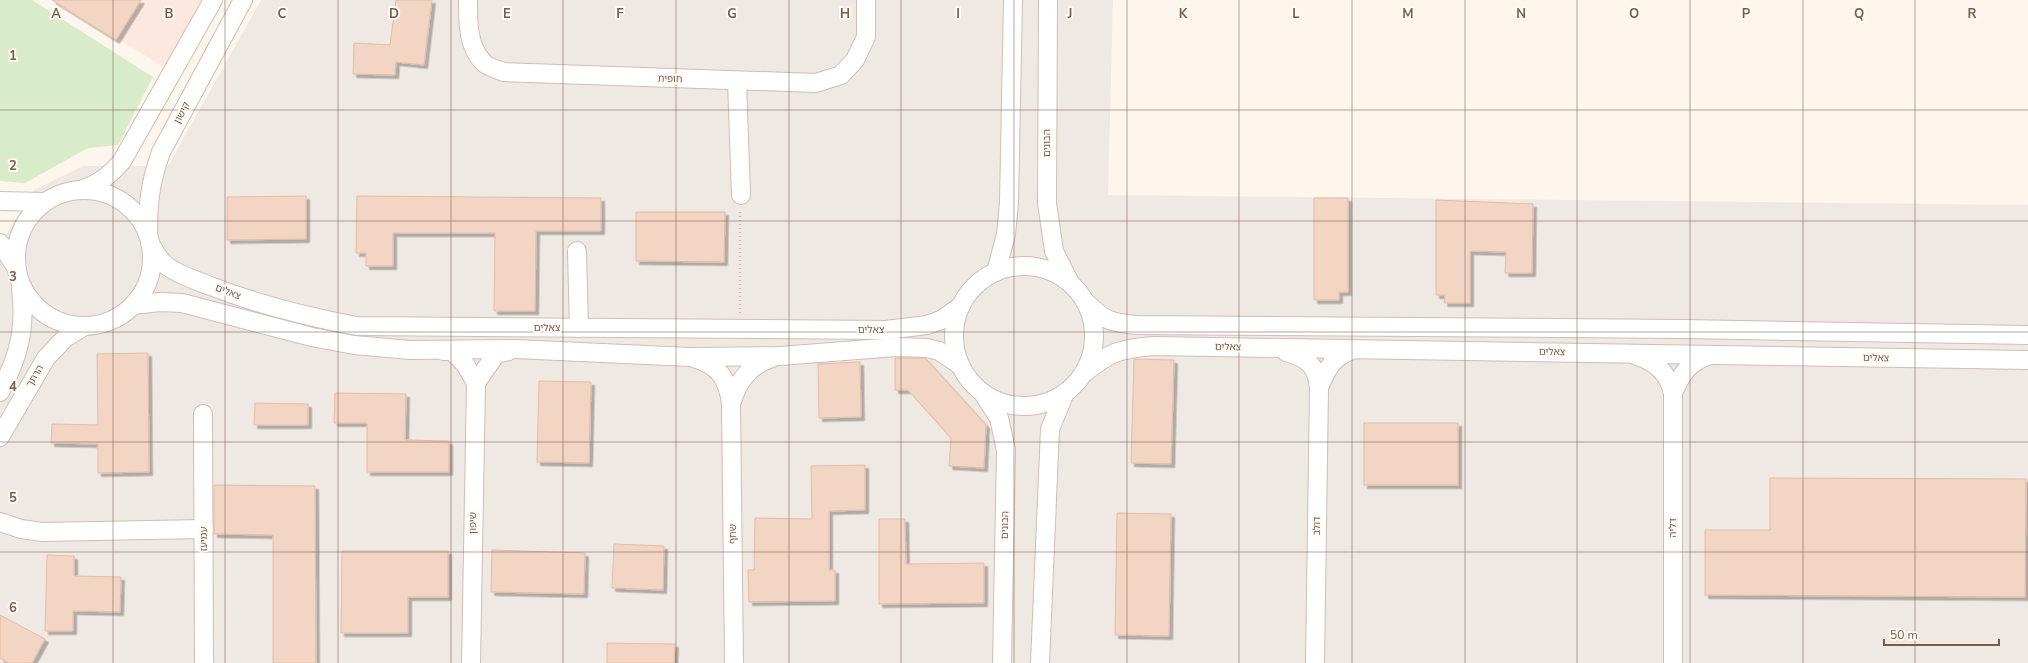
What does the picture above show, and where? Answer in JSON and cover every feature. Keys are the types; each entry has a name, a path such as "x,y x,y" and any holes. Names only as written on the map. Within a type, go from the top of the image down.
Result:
{"street":[{"path":"16,268 16,248 21,230 31,214 45,202 62,193 83,189 98,184 122,161 213,0"},
{"name":"קישון","path":"149,239 148,197 153,174 161,152 244,0"},
{"name":"חופית","path":"468,0 468,23 472,46 484,64 504,72 737,82 816,83 841,75 855,60 866,37 866,0"},
{"path":"996,272 1006,234 1009,203 1013,0"},
{"name":"הבונים","path":"1048,0 1047,203 1054,251 1070,282"},
{"path":"737,82 741,195"},
{"path":"21,285 34,305 53,319 68,325 83,327 110,321 133,305 146,287 152,265 149,239 140,219 129,207 115,197 99,191 83,189"},
{"path":"0,200 45,202"},
{"name":"צאלים","path":"149,239 157,256 167,267 184,276 250,300 309,317 358,326 886,330 934,323 961,306"},
{"path":"0,243 16,268 21,285 23,306 20,344 0,392"},
{"path":"577,251 580,328"},
{"path":"1087,303 1093,320 1095,338 1092,356 1084,373 1075,385 1064,395 1048,403 1014,406 997,402 982,393 966,375 960,365 954,346 955,332 961,306 969,292 981,280 996,272 1014,266 1034,266 1053,272 1070,282 1099,316 1110,321 1137,325 1684,329 2028,335"},
{"name":"צאלים","path":"133,305 160,302 182,303 312,337 354,345 410,350 515,349 690,357 780,356 896,347 920,348 939,352 950,356 960,365"},
{"name":"הרתך","path":"0,437 46,358 65,338 83,327"},
{"name":"צאלים","path":"1084,373 1106,356 1118,351 1153,346 2028,360"},
{"name":"דולב","path":"1277,348 1304,358 1314,367 1318,376 1315,663"},
{"path":"410,350 452,351 465,364 476,383 496,354 515,349"},
{"name":"דולב","path":"1319,388 1326,372 1338,355 1352,350"},
{"name":"דליה","path":"1628,354 1648,359 1659,367 1671,385 1673,393 1673,663"},
{"name":"דליה","path":"1673,393 1682,374 1689,365 1712,354"},
{"name":"שחף","path":"734,663 732,404 736,388 748,370 761,362 780,356"},
{"name":"שחף","path":"690,357 708,362 718,372 726,383 732,404"},
{"name":"שיפון","path":"471,663 476,383"},
{"name":"הבונים","path":"982,393 999,418 1006,450 1002,663"},
{"path":"1040,663 1050,429 1064,395"},
{"name":"עמיעז","path":"203,414 204,663"},
{"path":"0,522 21,529 42,532 204,529"}],"path":[{"path":"740,329 741,195"}],"shaded area":[{"path":"56,0 201,0 165,68"},
{"path":"261,0 1113,0 1108,195 2028,205 2028,663 0,663 0,244 34,190 83,166 168,166"}],"green space":[{"path":"0,0 32,0 153,77 118,145 88,148 25,183 0,181"}],"building":[{"path":"52,0 141,0 116,40"},
{"path":"396,0 432,0 424,65 396,62 395,75 353,74 354,43 390,45"},
{"path":"306,196 306,239 227,240 227,197"},
{"path":"357,196 601,198 601,231 536,231 535,311 494,311 495,233 393,233 393,266 366,266 366,253 356,253"},
{"path":"1314,198 1348,198 1348,292 1339,292 1339,300 1314,300"},
{"path":"1436,200 1533,204 1532,273 1505,273 1506,252 1470,251 1470,303 1444,303 1445,295 1436,295"},
{"path":"636,212 725,212 724,262 636,261"},
{"path":"148,353 149,472 98,473 98,444 51,443 52,424 98,425 97,354"},
{"path":"895,358 925,358 986,425 984,468 949,466 951,438 908,390 895,390"},
{"path":"1134,359 1174,360 1171,464 1131,463"},
{"path":"860,362 861,417 819,418 818,364"},
{"path":"539,381 591,382 589,463 537,462"},
{"path":"335,393 406,394 405,440 449,441 449,472 367,472 367,423 334,423"},
{"path":"255,403 308,404 308,425 254,425"},
{"path":"1364,423 1458,423 1458,485 1364,485"},
{"path":"865,465 865,510 829,511 829,570 835,570 835,601 749,602 748,570 754,570 755,518 812,519 811,466"},
{"path":"1770,478 2026,479 2025,597 1705,595 1705,530 1770,530"},
{"path":"214,485 315,486 316,663 273,663 273,535 214,534"},
{"path":"1117,513 1171,514 1169,636 1115,635"},
{"path":"879,519 905,519 906,564 984,563 984,603 879,604"},
{"path":"614,544 664,546 663,590 612,588"},
{"path":"492,550 585,553 584,594 491,592"},
{"path":"342,551 448,551 448,597 408,597 408,633 341,633"},
{"path":"47,555 74,556 74,576 121,577 120,612 73,611 73,631 45,631"},
{"path":"0,615 45,639 32,663 8,663 0,658"},
{"path":"607,643 675,644 674,663 607,663"}]}
